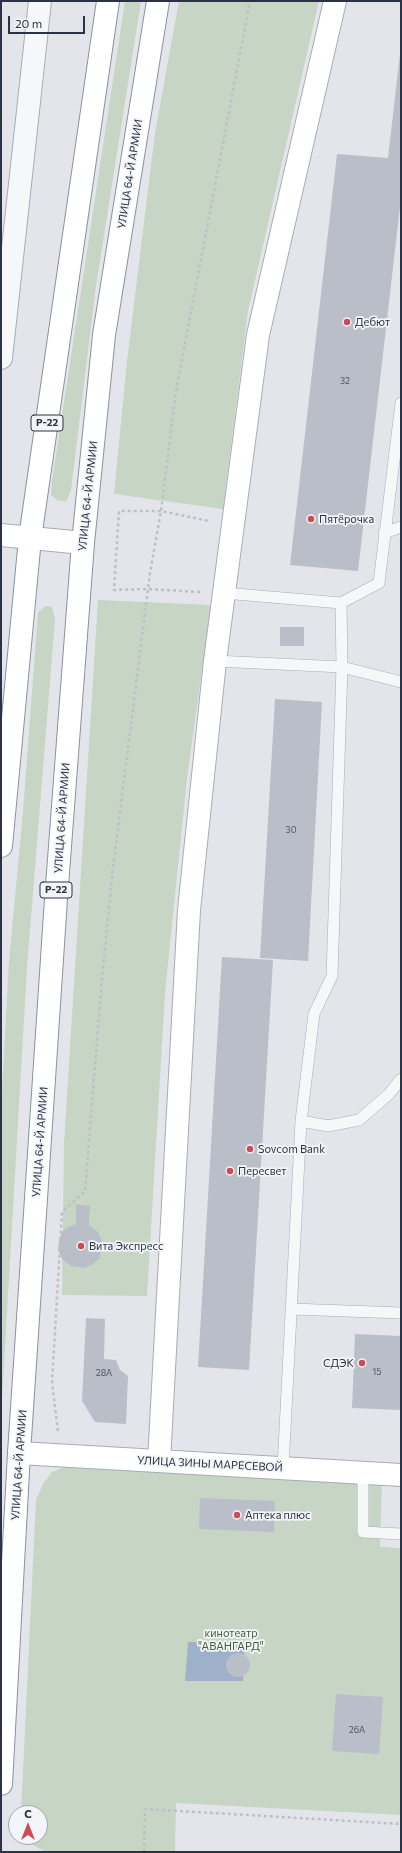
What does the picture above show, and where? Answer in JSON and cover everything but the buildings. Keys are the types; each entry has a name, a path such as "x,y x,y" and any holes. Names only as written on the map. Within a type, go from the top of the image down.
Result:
{"main road":[{"name":"Р-22","path":"2,832 30,538 108,1"},
{"name":"УЛИЦА 64-Й АРМИИ","path":"1,1784 19,1453 56,898 83,543 104,335 158,1"},
{"path":"160,1461 189,910 215,661 258,335 334,1"},
{"path":"1,536 83,543"},
{"name":"УЛИЦА ЗИНЫ МАРЕСЕВОЙ","path":"19,1453 401,1475"}],"street":[{"path":"1,358 40,1"}],"lane":[{"path":"224,593 341,603 380,583 384,533 401,403"},
{"path":"384,533 401,527"},
{"path":"283,1468 301,1121 314,1014 332,976 342,668 341,603"},
{"path":"215,661 342,668 401,682"},
{"path":"301,1121 328,1126 359,1120 389,1094 401,1079"},
{"path":"291,1309 401,1313"},
{"path":"363,1473 363,1532 401,1534"}],"path":[{"path":"59,1434 52,1383 62,1212 85,1191 102,978 113,868 148,589 161,511 176,391 250,1"},
{"path":"224,593 148,589 114,590 119,511 161,511 233,526"},
{"path":"144,1852 146,1809 401,1824"}],"green space":[{"path":"125,1 141,1 96,286 71,490 66,502 57,500 51,495 52,481"},
{"path":"179,1 319,1 248,311 223,509 114,494 127,361 155,133"},
{"path":"98,600 211,605 187,778 165,993 147,1296 62,1295 64,1143"},
{"path":"46,606 52,607 55,619 27,967 1,1415 1,1110 9,961 23,812 38,612"},
{"name":"кинотеатр \"АВАНГАРД\"","path":"69,1465 382,1479 380,1547 401,1548 401,1815 176,1803 175,1852 44,1851 33,1845 48,1845 48,1805 21,1805 36,1500 43,1484 52,1472"}],"water":[{"path":"188,1642 245,1643 243,1681 185,1681"}],"place":[{"name":"Дебют","path":"347,322"},
{"name":"Пятёрочка","path":"311,519"},
{"name":"Sovcom Bank","path":"250,1149"},
{"name":"Пересвет","path":"230,1171"},
{"name":"Вита Экспресс","path":"81,1246"},
{"name":"СДЭК","path":"362,1363"},
{"name":"Аптека плюс","path":"237,1515"}]}
